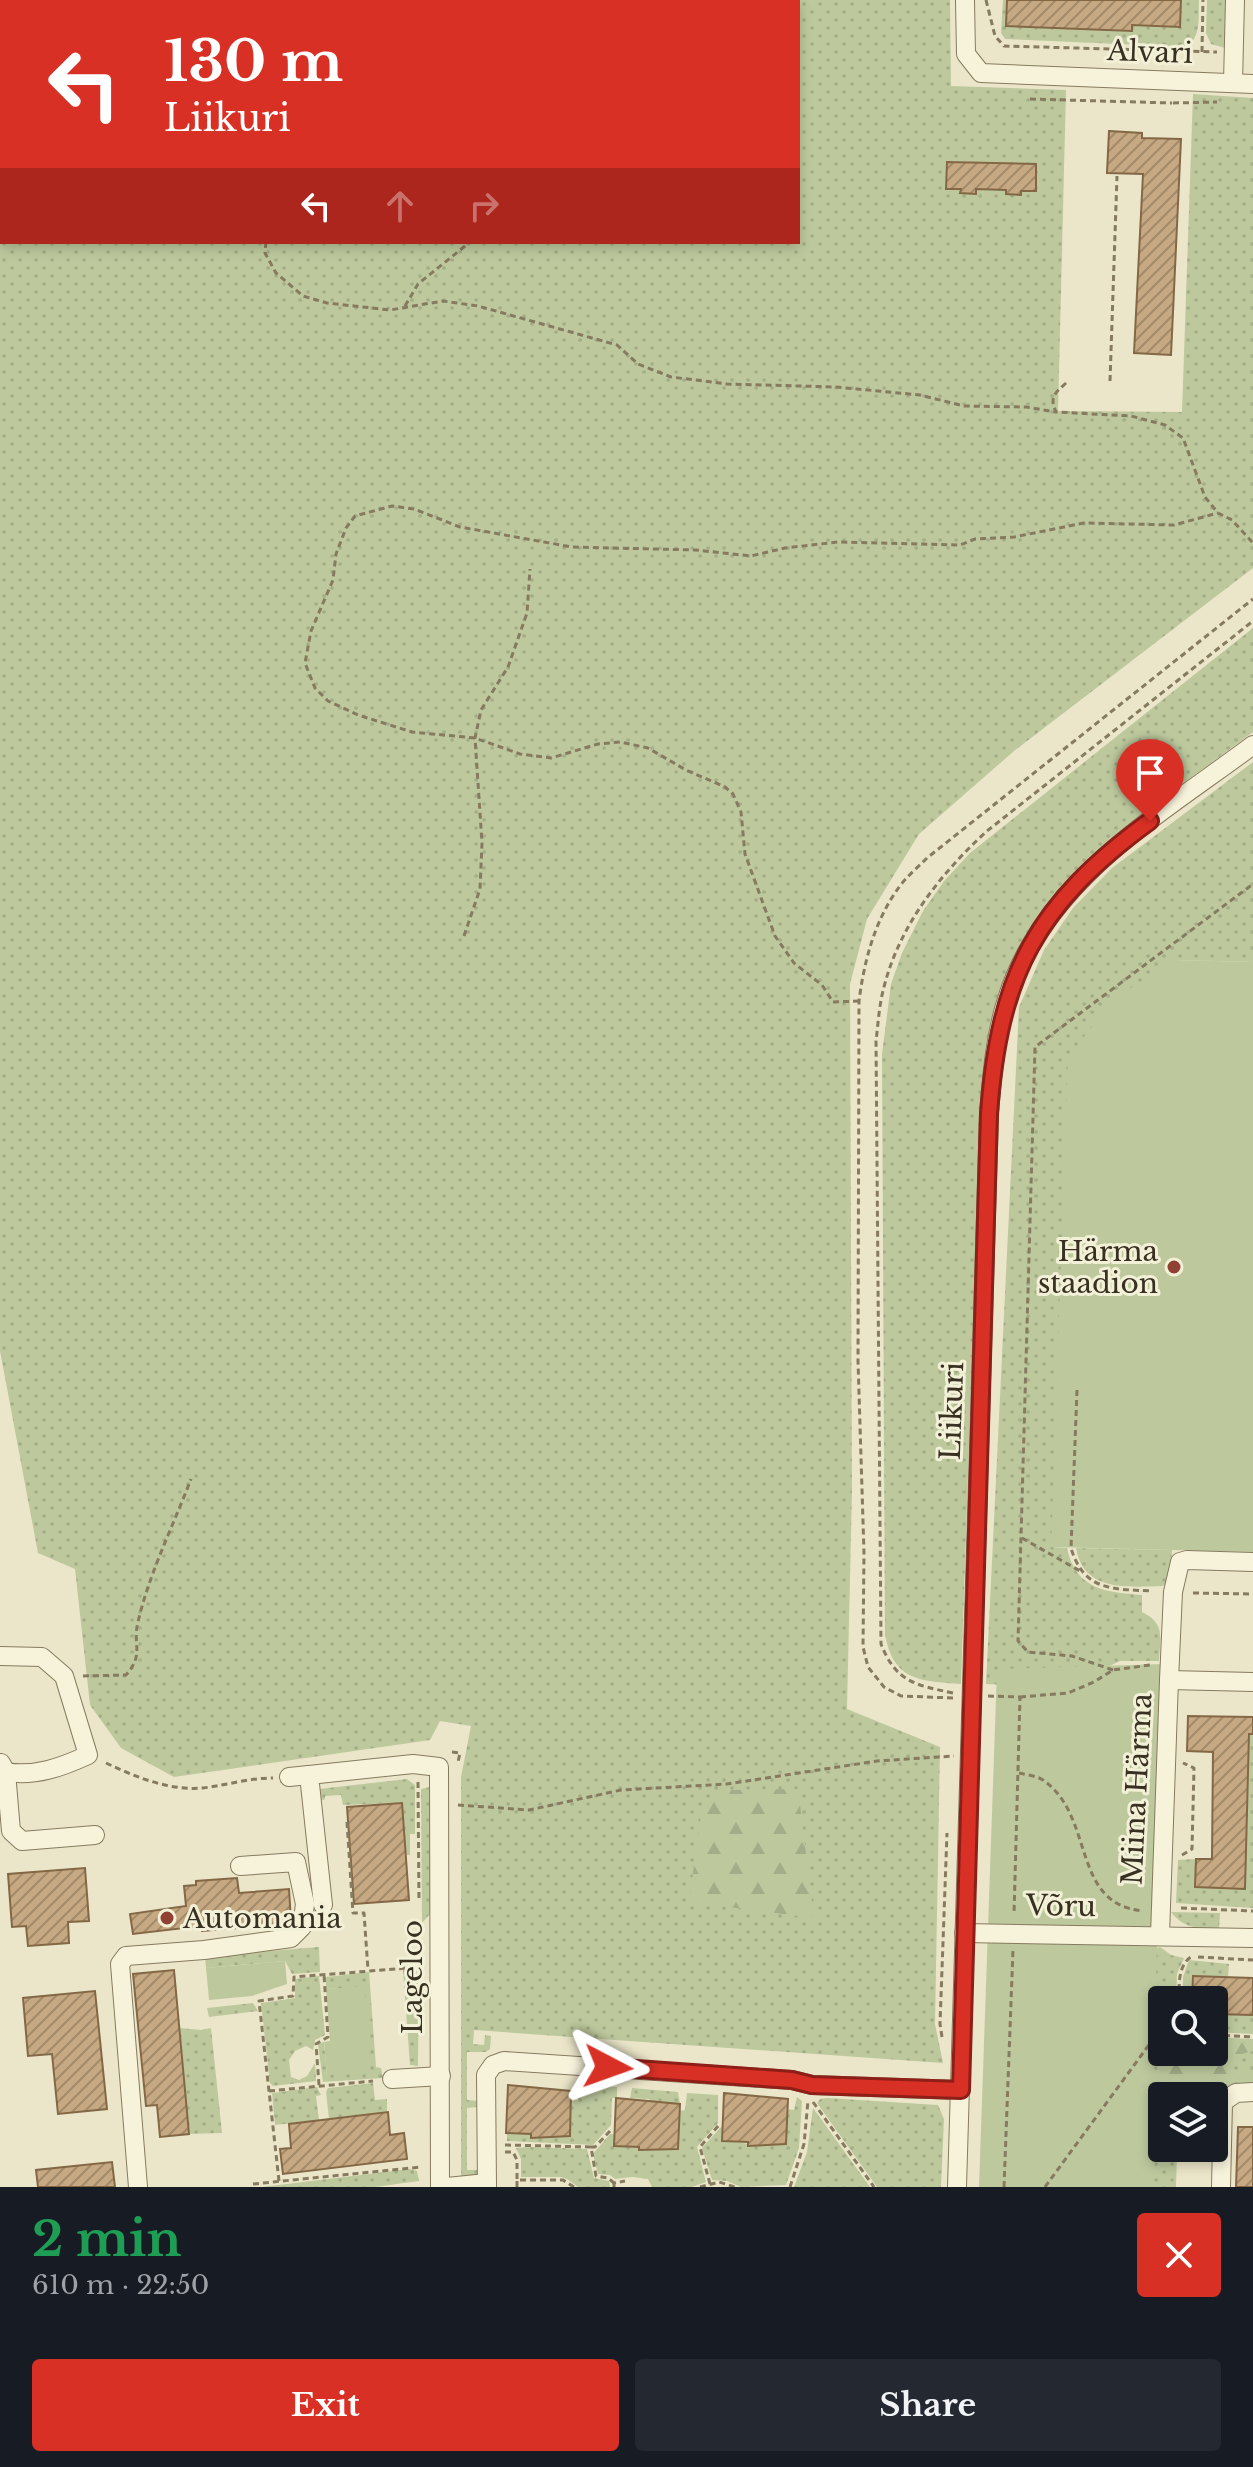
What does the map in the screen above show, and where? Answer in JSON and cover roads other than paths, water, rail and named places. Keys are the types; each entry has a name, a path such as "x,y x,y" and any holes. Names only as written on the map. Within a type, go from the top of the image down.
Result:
{"street":[{"name":"Alvari","path":"965,0 966,54 981,73 1233,83 1235,0"},
{"path":"1233,83 1253,84"},
{"name":"Liikuri","path":"957,2187 970,1755 962,1696 989,1114 995,1051 1007,999 1033,940 1076,883 1121,842 1253,745"},
{"path":"1168,1672 1173,1592 1180,1562 1253,1562"},
{"path":"0,1656 42,1657 64,1676 88,1755 63,1767 23,1775 3,1767 11,1831 22,1841 95,1835"},
{"name":"Miina Härma","path":"1160,1935 1168,1672 1253,1682"},
{"name":"Lageloo","path":"309,1775 413,1764 439,1767 440,2187"},
{"path":"289,1777 309,1775 323,1905"},
{"path":"138,2187 120,1964 126,1956 204,1950 291,1938 302,1927 305,1904 296,1862 240,1866"},
{"name":"Võru","path":"964,1933 1253,1938"},
{"path":"447,2187 487,2185 486,2075 493,2065 504,2061 792,2080 812,2085 961,2090"},
{"path":"392,2079 441,2076"},
{"path":"1221,2187 1223,2102 1236,2093 1253,2092"}],"place":[{"name":"Härma staadion","path":"1174,1267"},
{"name":"Automania","path":"167,1918"}]}
